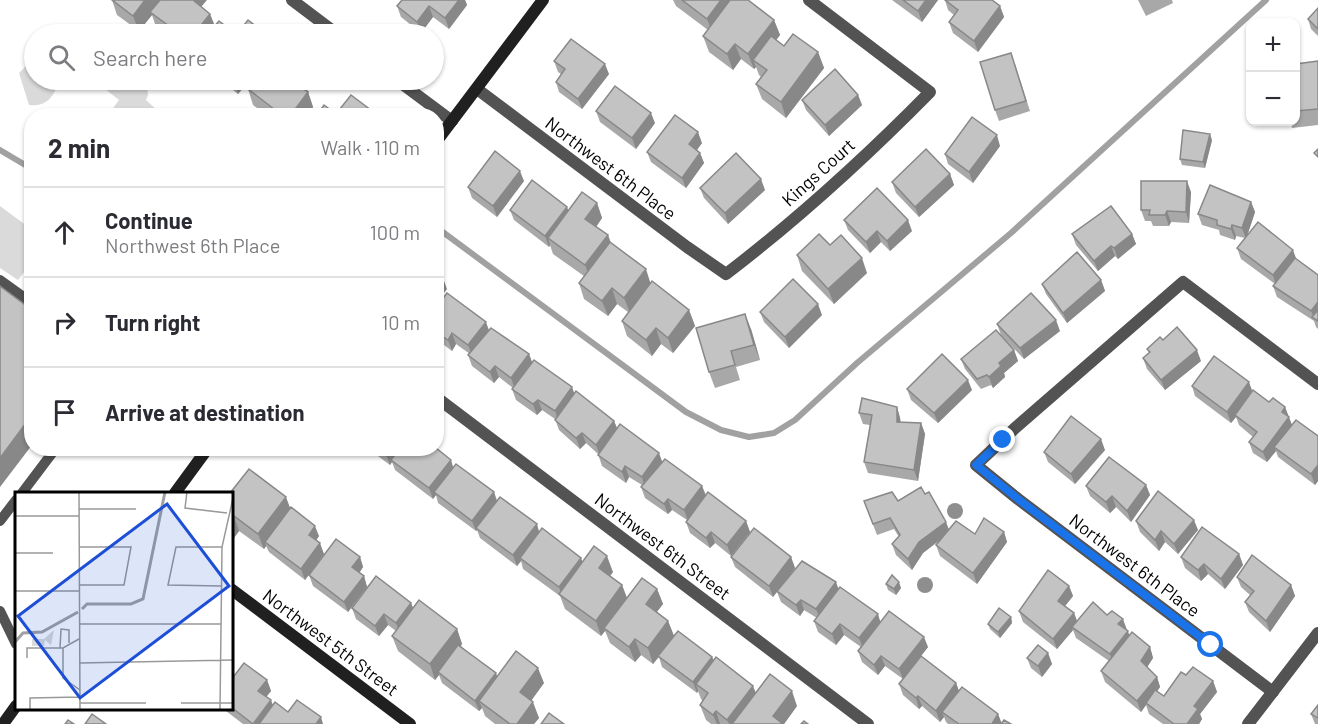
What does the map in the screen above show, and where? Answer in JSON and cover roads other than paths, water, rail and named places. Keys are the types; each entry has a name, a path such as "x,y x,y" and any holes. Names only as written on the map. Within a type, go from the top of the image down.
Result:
{"main road":[{"path":"444,132 543,0"},
{"path":"176,492 202,456"},
{"name":"Northwest 5th Street","path":"232,590 410,724"},
{"path":"3,721 15,707"}],"street":[{"path":"292,0 324,24"},
{"name":"Kings Court","path":"726,274 764,245 892,131 930,92 809,0"},
{"name":"Northwest 6th Place","path":"477,89 726,274"},
{"path":"410,90 435,108"},
{"path":"444,115 452,121"},
{"name":"Northwest 6th Place","path":"1273,692 976,465 1014,429 1183,282 1318,384"},
{"name":"Northwest 6th Street","path":"444,403 868,724"},
{"path":"1248,724 1318,633"}],"lane":[{"path":"0,280 24,297"},
{"path":"22,492 50,456"},
{"path":"0,521 15,501"},
{"path":"0,612 15,642"}],"waterway":[{"path":"444,233 686,412 721,430 749,437 774,433 795,420 857,363 1011,233 1266,0"},
{"path":"0,150 24,164"}]}
